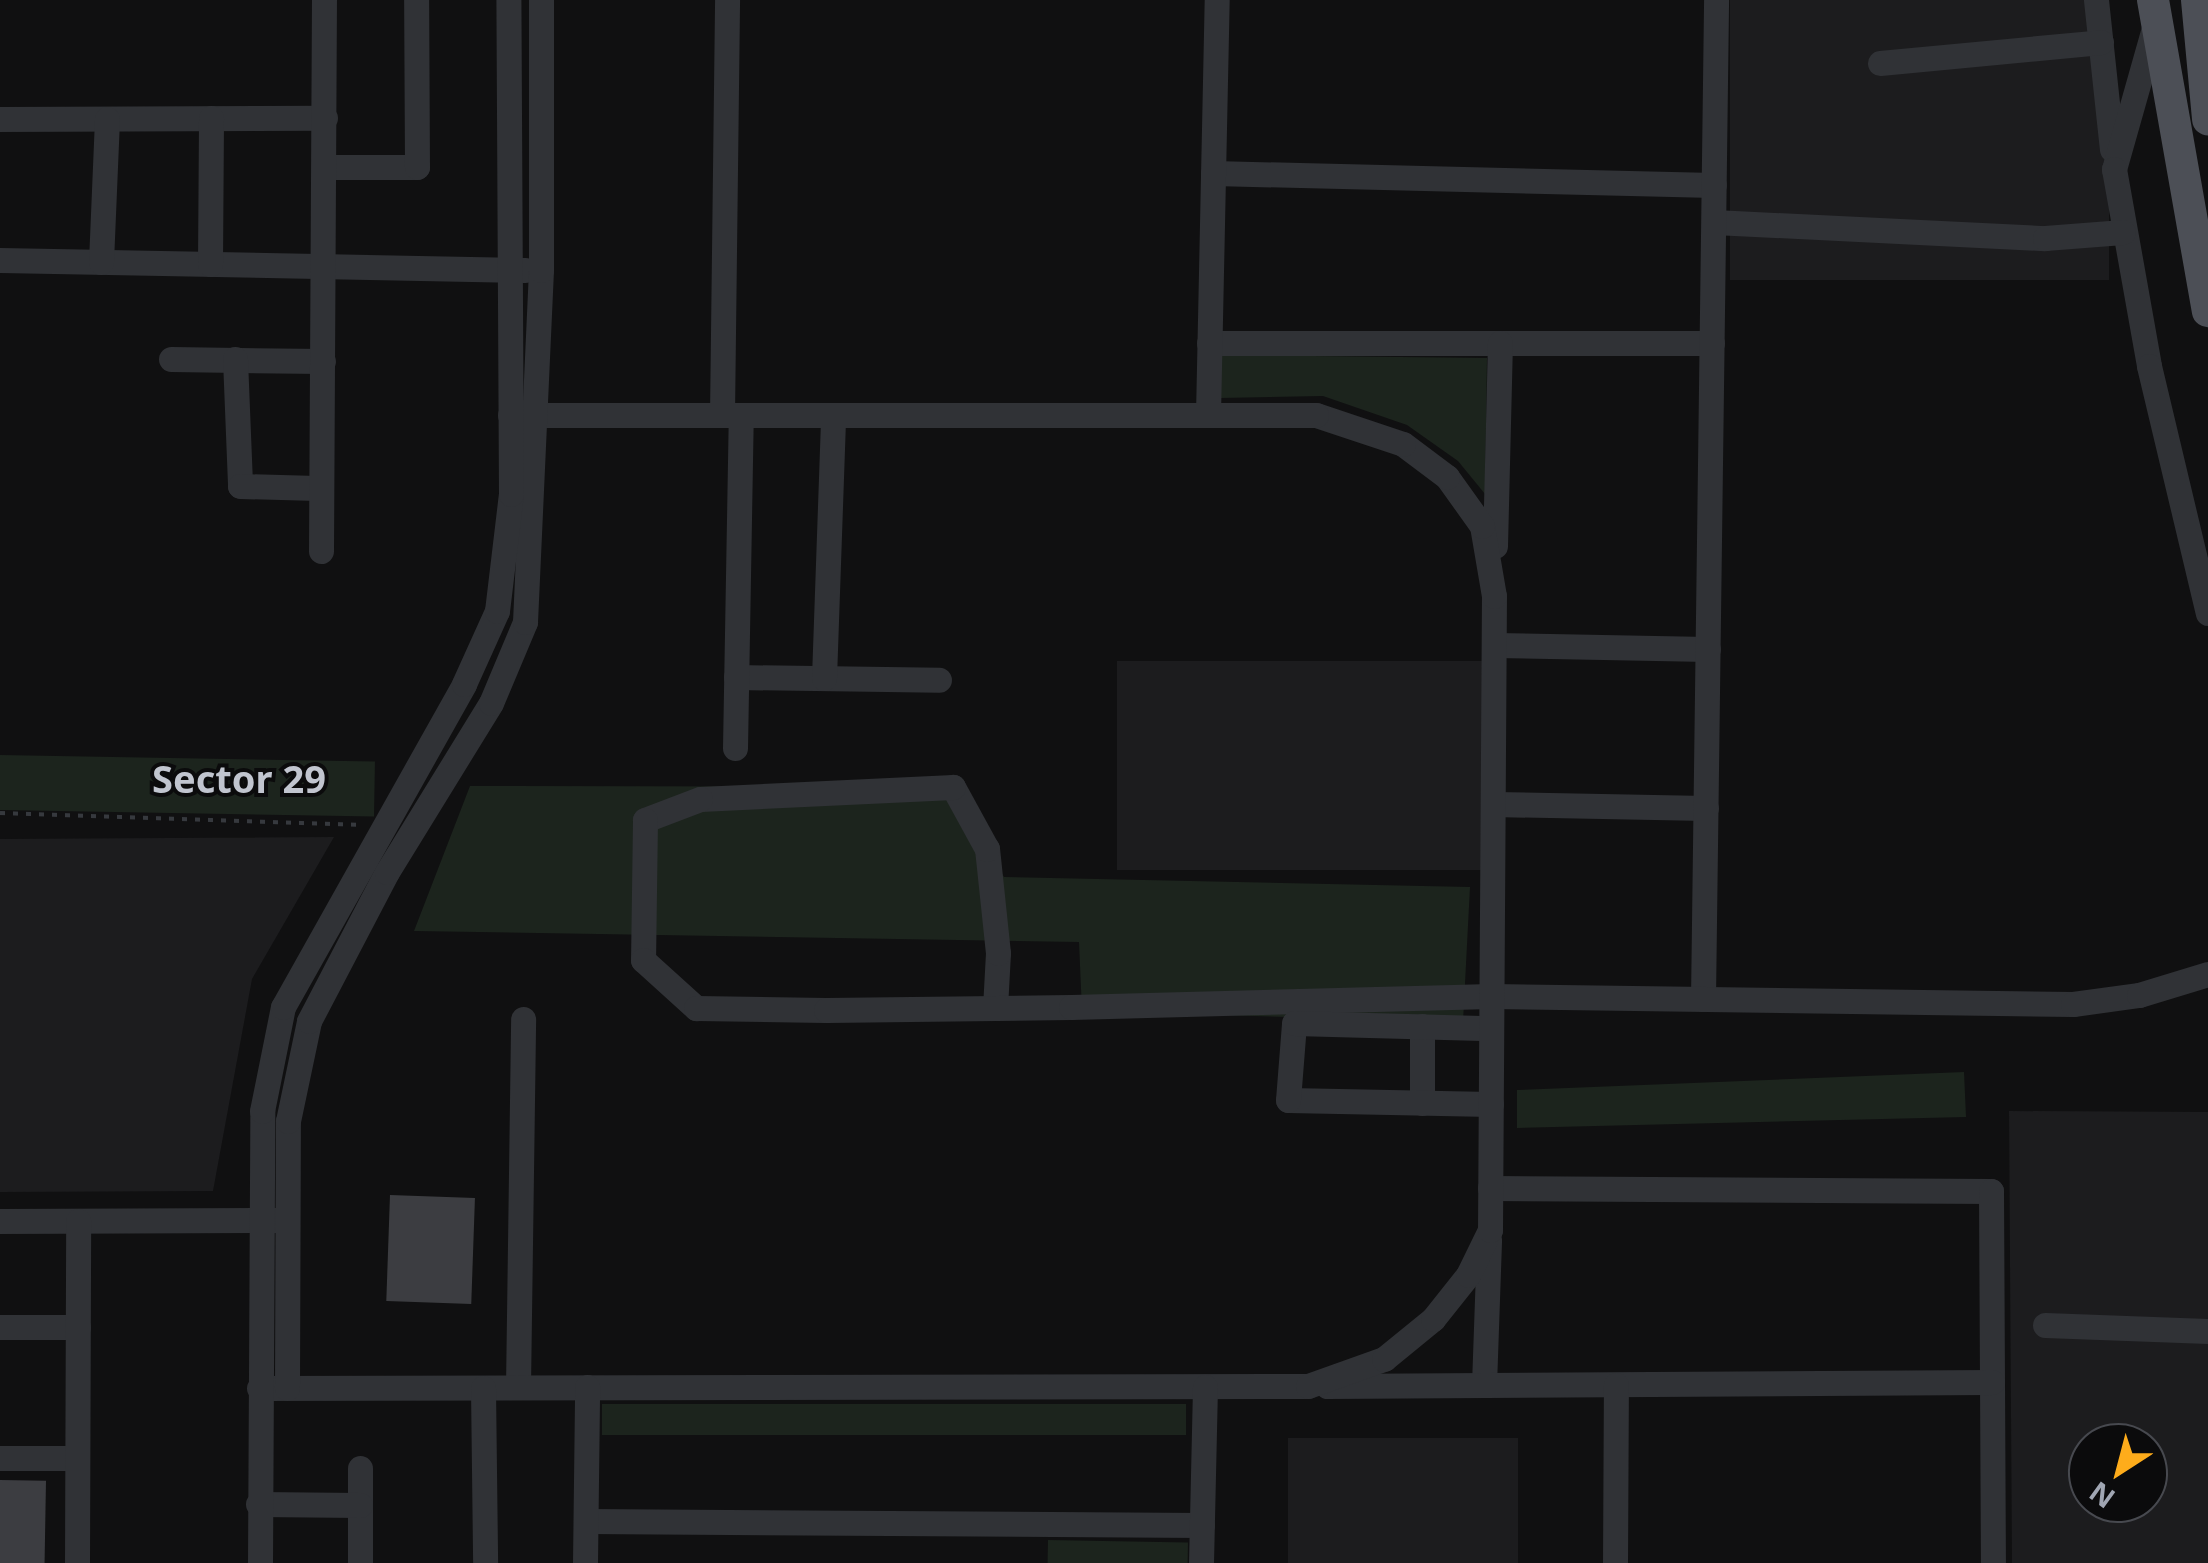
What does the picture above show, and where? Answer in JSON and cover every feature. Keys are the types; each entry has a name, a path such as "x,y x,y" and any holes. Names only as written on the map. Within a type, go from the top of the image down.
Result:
{"main road":[{"path":"2197,0 2208,119"},
{"path":"2154,14 2208,311"}],"street":[{"path":"321,550 317,488 322,360 324,0"},
{"path":"324,166 417,167 416,0"},
{"path":"260,1563 262,1111 283,1007 464,684 497,611 511,494 508,0"},
{"path":"287,1388 288,1121 309,1021 387,872 490,703 525,622 538,412 541,0"},
{"path":"727,0 735,748"},
{"path":"1208,416 1217,0"},
{"path":"1703,999 1716,0"},
{"path":"2096,0 2122,232 2208,613"},
{"path":"2114,169 2154,14"},
{"path":"1880,63 2101,42"},
{"path":"101,262 107,118"},
{"path":"210,264 211,118"},
{"path":"0,119 325,118"},
{"path":"1213,173 1714,185"},
{"path":"1714,222 2045,238 2122,232"},
{"path":"0,260 541,270"},
{"path":"1209,343 1712,343"},
{"path":"1484,1385 1490,1230 1494,596 1500,343"},
{"path":"171,360 322,360"},
{"path":"236,360 240,486 317,488"},
{"path":"510,415 1316,415 1403,444 1447,477 1482,526 1494,596"},
{"path":"824,678 833,415"},
{"path":"1494,645 1708,649"},
{"path":"736,677 940,680"},
{"path":"995,1008 998,952 987,849 953,787 700,799 645,820 643,960 696,1008 995,1008 1492,996 2073,1004 2138,995 2208,974"},
{"path":"1492,804 1706,808"},
{"path":"518,1387 523,1019"},
{"path":"1490,1104 1288,1100 1294,1022 1491,1028"},
{"path":"1422,1026 1422,1104"},
{"path":"1490,1188 1991,1190 1992,1563"},
{"path":"0,1221 288,1220"},
{"path":"77,1563 78,1221"},
{"path":"1308,1386 1384,1358 1433,1319 1468,1274 1490,1230"},
{"path":"2045,1325 2208,1331"},
{"path":"0,1326 78,1327"},
{"path":"259,1388 1992,1382"},
{"path":"1615,1563 1616,1384"},
{"path":"1201,1563 1204,1386"},
{"path":"585,1563 587,1387"},
{"path":"484,1388 485,1563"},
{"path":"0,1458 76,1458"},
{"path":"360,1468 360,1563"},
{"path":"258,1504 360,1505"},
{"path":"586,1521 1202,1525"}],"path":[{"path":"0,814 382,826"}],"shaded area":[{"path":"1730,0 2109,0 2109,280 1730,280"},
{"path":"1220,355 1487,358 1485,494 1458,461 1407,425 1323,396 1220,398"},
{"path":"1117,661 1482,661 1482,870 1117,870"},
{"path":"0,755 375,762 374,817 0,810"},
{"path":"470,786 953,787 1004,877 1470,887 1463,1022 1082,1011 1079,942 414,931"},
{"path":"334,837 252,979 213,1191 0,1192 0,839"},
{"path":"1964,1072 1966,1117 1517,1128 1517,1090"},
{"path":"2009,1111 2208,1112 2208,1563 2012,1563"},
{"path":"602,1404 1186,1404 1186,1435 602,1435"},
{"path":"1288,1438 1518,1438 1518,1563 1288,1563"},
{"path":"1048,1540 1188,1542 1188,1563 1048,1563"}],"building":[{"path":"390,1195 475,1198 471,1304 386,1301"},
{"path":"0,1480 46,1481 45,1563 0,1563"}],"district":[{"name":"Sector 29","path":"239,779"}]}
